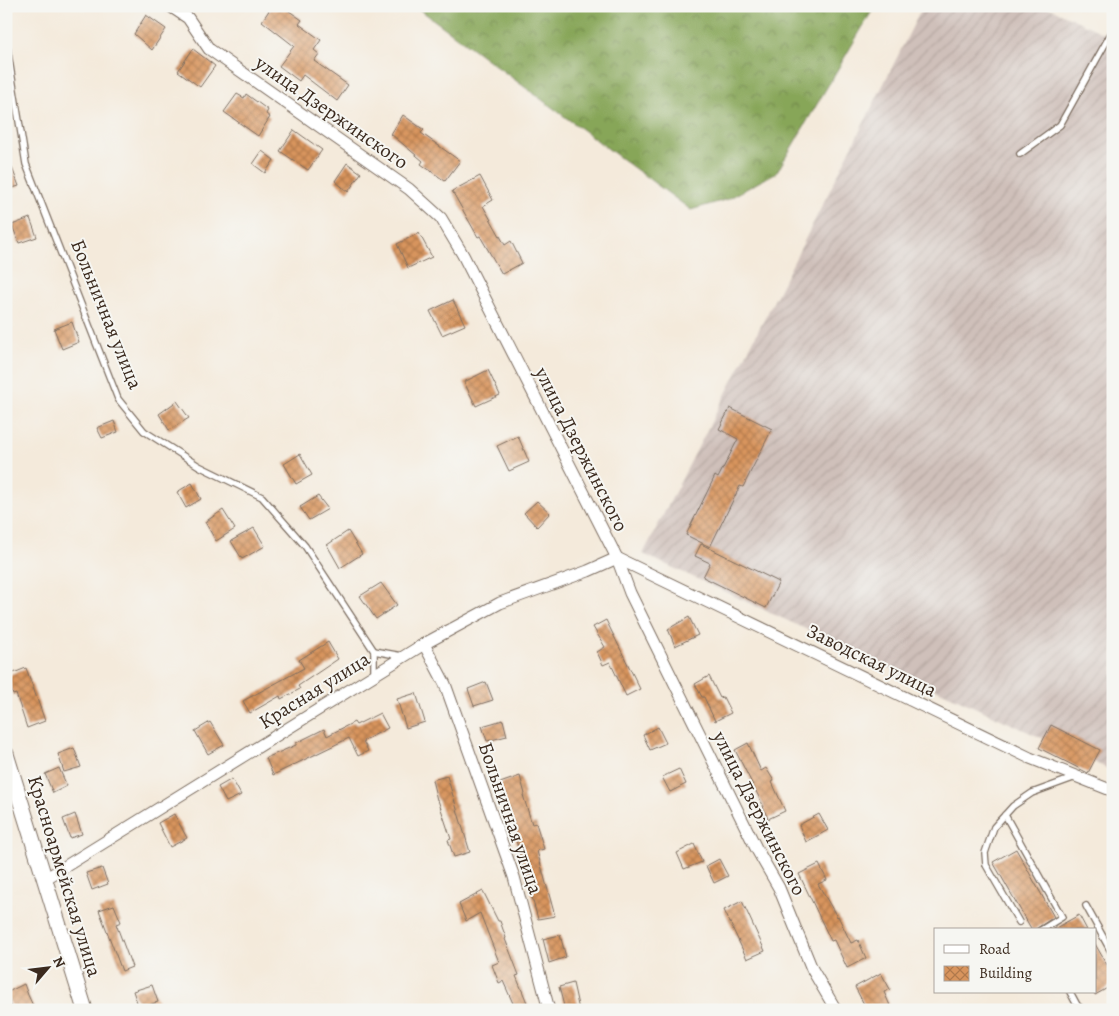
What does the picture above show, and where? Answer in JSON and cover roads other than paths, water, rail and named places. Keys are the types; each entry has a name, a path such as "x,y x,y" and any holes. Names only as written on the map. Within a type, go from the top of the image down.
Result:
{"main road":[{"name":"Красноармейская улица","path":"6,754 85,1010"}],"street":[{"name":"улица Дзержинского","path":"170,6 188,18 209,49 409,189 442,218 463,255 617,558 634,602 756,848 779,888 812,969 836,1010"},
{"name":"Красная улица","path":"45,880 424,644 500,603 617,558"},
{"name":"Заводская улица","path":"617,558 1021,753 1113,791"},
{"name":"Больничная улица","path":"424,644 445,684 514,877 549,1010"}],"lane":[{"path":"1020,154 1060,125 1113,30"},
{"name":"Больничная улица","path":"6,41 26,164 118,399 144,431 199,466 262,497 305,546 374,651"},
{"path":"374,675 374,651 404,657"},
{"path":"1019,922 986,865 985,853 994,827 1013,806 1032,793 1078,777"},
{"path":"1004,815 1062,917 1044,928"},
{"path":"1086,906 1113,955"},
{"path":"1071,994 1082,1010"}]}
